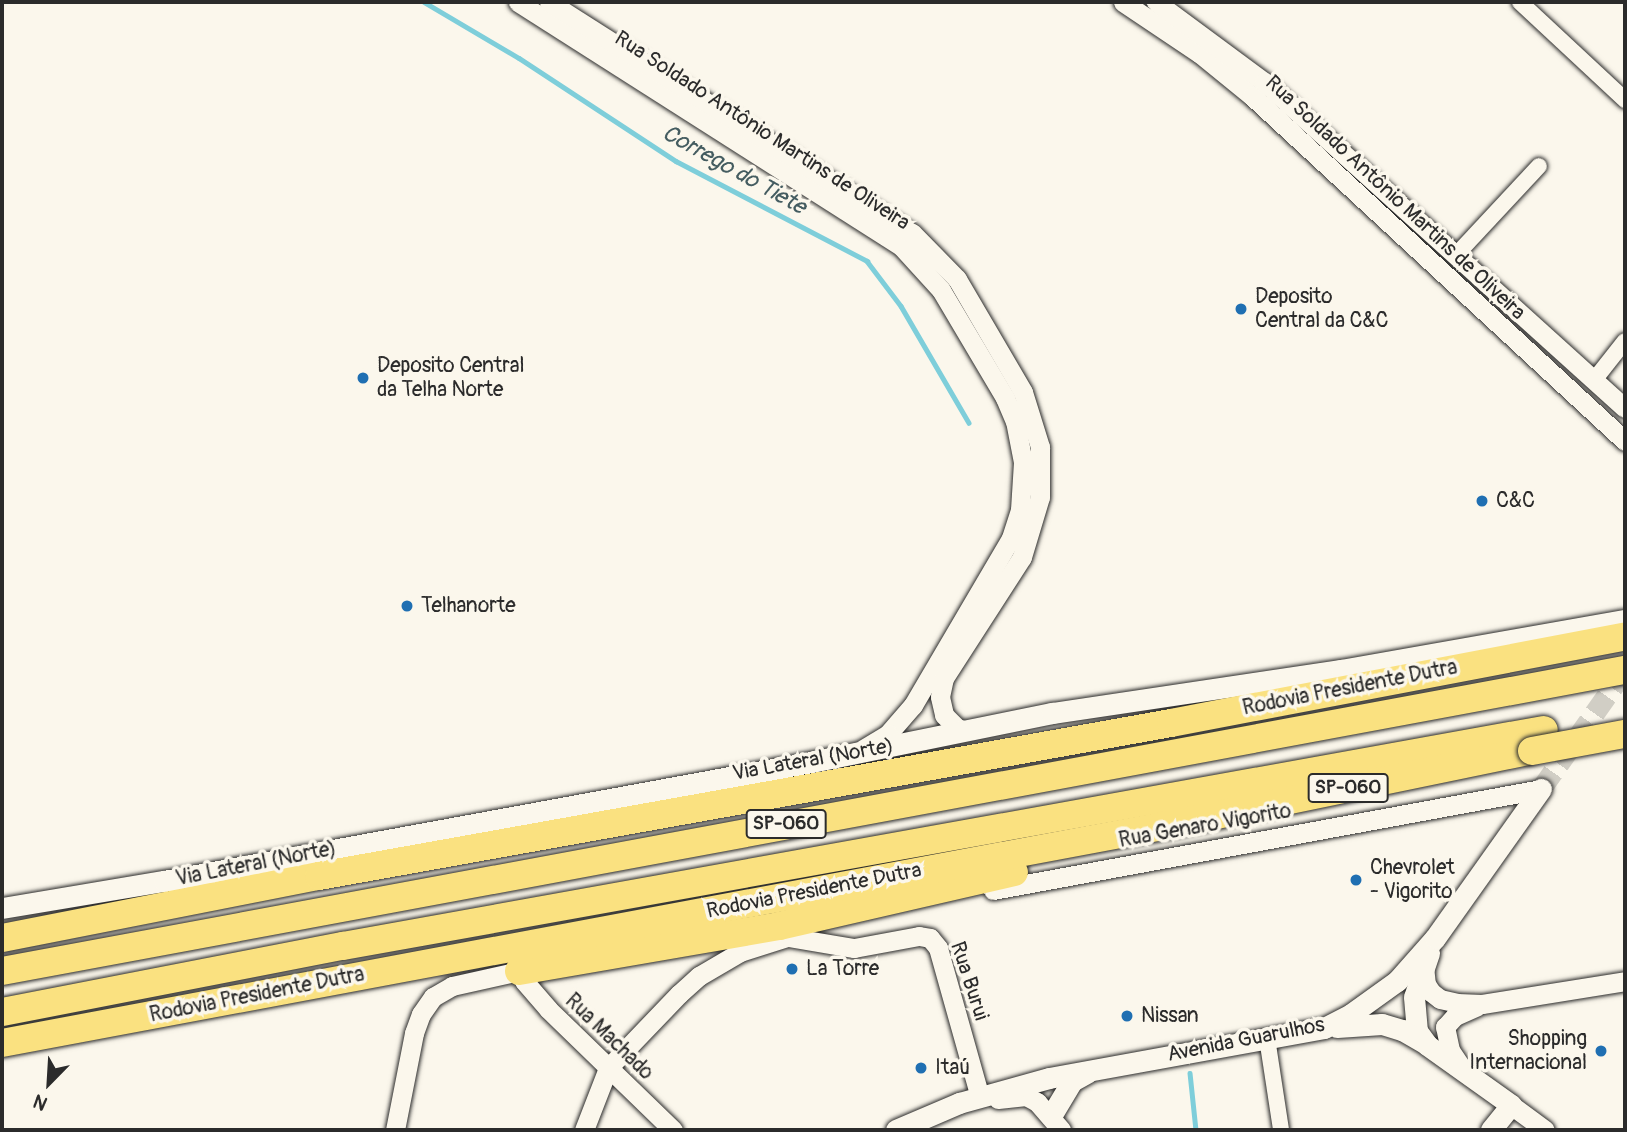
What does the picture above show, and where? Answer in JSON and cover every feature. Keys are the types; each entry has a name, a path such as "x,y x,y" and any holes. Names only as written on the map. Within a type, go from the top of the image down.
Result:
{"highway":[{"name":"Rodovia Presidente Dutra","path":"2,937 698,806 1171,723 1625,636"},
{"name":"Rodovia Presidente Dutra","path":"2,971 1625,670"},
{"path":"698,806 758,812 887,792 1325,714 1387,705 1401,711"},
{"name":"Rodovia Presidente Dutra","path":"2,1043 1163,826 1538,740 1625,715"},
{"name":"Rodovia Presidente Dutra","path":"2,1012 329,949 1538,740 1625,734"},
{"path":"519,971 779,926 1096,854 1137,840 1163,826"}],"main road":[{"name":"Via Lateral (Norte)","path":"2,908 164,881 1093,706 1341,670 1625,620"},
{"name":"Avenida Guarulhos","path":"896,1130 959,1103 1093,1069 1324,1028 1386,990 1435,938 1541,789"},
{"path":"1427,1045 1417,1031 1413,1010 1424,966 1435,938"},
{"path":"1324,1028 1382,1024 1402,1031 1427,1045 1511,1105 1492,1130"},
{"path":"1056,1123 1072,1081 1093,1069"}],"street":[{"name":"Rua Soldado Antônio Martins de Oliveira","path":"518,2 902,247 941,290 1005,398 1015,421 1023,462 1020,510 1011,538 901,721 876,742 854,753"},
{"name":"Rua Soldado Antônio Martins de Oliveira","path":"549,2 912,233 957,279 1024,392 1040,447 1040,497 1022,558 942,685 940,703 944,715 957,728 966,731"},
{"name":"Rua Soldado Antônio Martins de Oliveira","path":"1123,2 1199,53 1252,96 1625,441"},
{"name":"Rua Soldado Antônio Martins de Oliveira","path":"1156,2 1264,82 1520,310 1625,408"},
{"path":"1520,2 1625,100"},
{"path":"1457,254 1539,166"},
{"path":"1503,329 1520,310"},
{"path":"1595,379 1625,341"},
{"name":"Rua Genaro Vigorito","path":"608,1068 656,1015 699,976 740,952 788,937 920,904 1541,789"},
{"name":"Rua Burui","path":"788,937 854,948 919,936 930,938 938,948 980,1097"},
{"path":"1424,966 1426,984 1436,997 1457,1003 1482,1004 1625,981"},
{"path":"395,1130 414,1032 421,1014 433,997 452,986 519,971"},
{"name":"Rua Machado","path":"519,971 534,994 673,1130"},
{"path":"1464,1071 1450,1050 1445,1027 1455,1016 1482,1004"},
{"path":"1267,1038 1280,1130"},
{"path":"584,1130 608,1068"},
{"path":"959,1103 978,1104 1026,1096 1037,1102 1056,1123"},
{"path":"1511,1105 1545,1130"}],"waterway":[{"name":"Corrego do Tiete","path":"424,2 519,58 676,161 867,261 901,306 969,423"},
{"path":"1190,1073 1196,1130"}],"tunnel":[{"path":"1541,789 1625,670"}],"place":[{"name":"Deposito Central da C&C","path":"1241,309"},
{"name":"Deposito Central da Telha Norte","path":"363,378"},
{"name":"C&C","path":"1482,501"},
{"name":"Telhanorte","path":"407,606"},
{"name":"Chevrolet - Vigorito","path":"1356,880"},
{"name":"La Torre","path":"792,969"},
{"name":"Nissan","path":"1127,1016"},
{"name":"Shopping Internacional","path":"1601,1051"},
{"name":"Itaú","path":"921,1068"}]}
